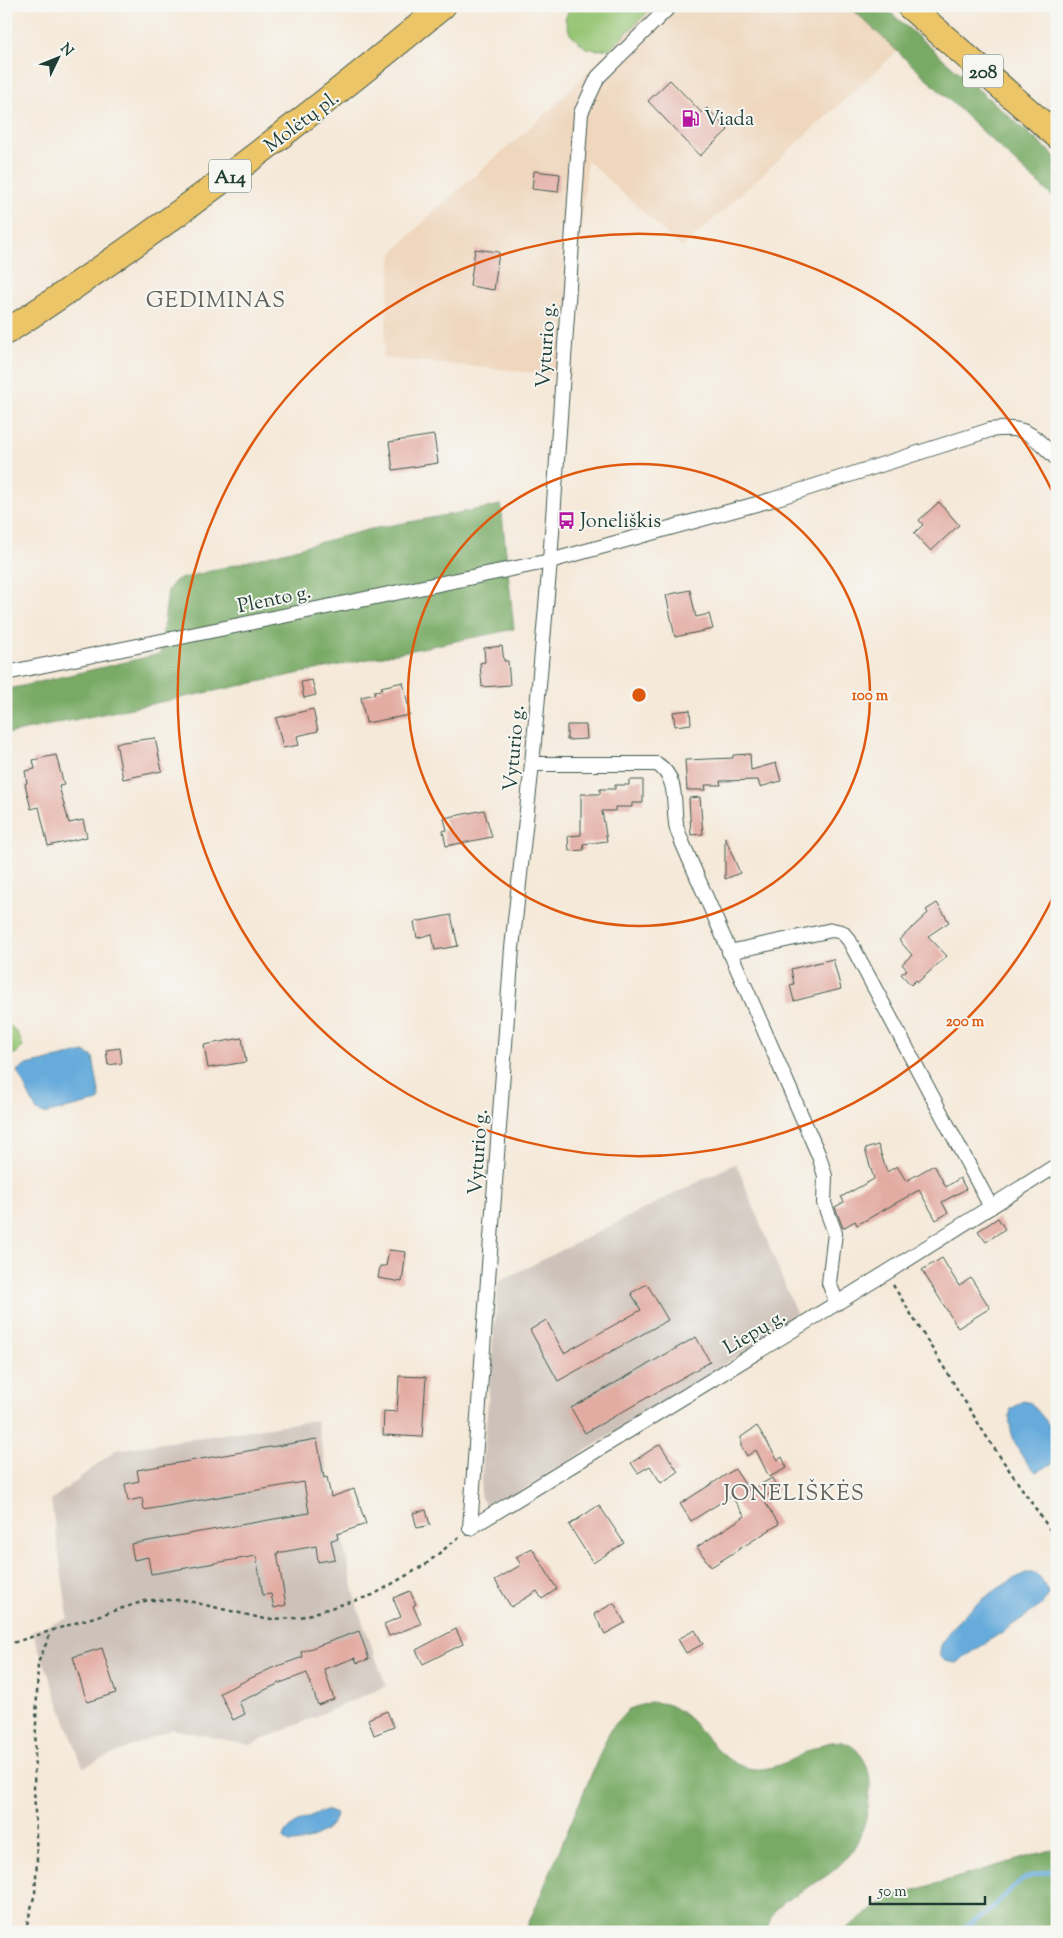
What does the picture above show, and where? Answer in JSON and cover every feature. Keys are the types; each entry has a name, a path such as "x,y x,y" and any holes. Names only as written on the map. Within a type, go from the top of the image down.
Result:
{"highway":[{"name":"Molėtų pl.","path":"6,332 60,297 182,211 328,102 443,6"},
{"name":"208","path":"909,6 1057,136"}],"street":[{"name":"Vyturio g.","path":"470,1528 512,948 532,764 550,561 581,113 598,77 670,6"},
{"name":"Plento g.","path":"6,673 550,561 771,500 990,430 1013,427 1032,436 1057,459"},
{"path":"532,764 657,764 666,770 672,780 676,826 819,1156 825,1176 824,1203 835,1233 829,1283 837,1303"},
{"path":"729,952 832,930 842,932 849,940 991,1207"},
{"name":"Liepų g.","path":"470,1528 886,1274 1057,1165"}],"path":[{"path":"886,1274 988,1439 1057,1540"},
{"path":"6,1645 148,1600 184,1600 265,1619 298,1618 373,1595 426,1564 470,1528"},
{"path":"24,1932 35,1893 37,1860 34,1786 38,1663 52,1630"}],"shaded area":[{"path":"654,6 849,6 898,51 682,248 587,160 570,376 383,358 392,254 434,211 550,110"},
{"path":"736,1163 798,1318 494,1508 486,1506 480,1496 498,1282"},
{"path":"316,1420 358,1609 386,1686 250,1745 172,1729 83,1767 32,1631 68,1618 51,1500 116,1450"}],"green space":[{"path":"566,6 654,6 611,48 598,50 586,48 570,34 565,19 568,12"},
{"path":"849,6 883,6 1057,158 1057,201"},
{"path":"501,505 514,629 6,734 6,681 9,689 160,654 168,590 176,580 371,529"},
{"path":"6,1024 15,1030 23,1047 15,1054 6,1056"},
{"path":"650,1702 667,1704 689,1718 721,1753 741,1766 756,1769 771,1767 825,1744 837,1742 853,1747 862,1756 870,1780 866,1818 856,1844 848,1856 826,1876 783,1903 772,1915 766,1932 525,1932 610,1730 629,1709"},
{"path":"1057,1848 1057,1932 841,1932 891,1897"}],"water":[{"path":"84,1052 93,1057 100,1098 98,1101 44,1114 37,1111 17,1071 27,1065"},
{"path":"1023,1401 1031,1403 1057,1434 1057,1461 1036,1472 1019,1452 1010,1425 1011,1409"},
{"path":"1026,1573 1034,1573 1040,1577 1049,1594 1042,1605 956,1663 945,1661 940,1657 941,1645 959,1620 987,1596"},
{"path":"326,1810 336,1814 330,1826 318,1835 296,1843 289,1843 284,1838 286,1832 295,1824"}],"building":[{"name":"Viada","path":"670,80 702,113 707,108 728,130 700,156 648,101"},
{"path":"534,171 560,174 558,192 532,189"},
{"path":"475,249 499,252 494,290 470,286"},
{"path":"434,435 438,463 393,470 389,442"},
{"path":"939,502 959,525 931,551 914,533 923,525 919,520"},
{"path":"690,590 696,617 709,614 713,629 675,637 666,595"},
{"path":"502,646 504,661 508,661 510,685 482,687 480,663 485,662 484,648"},
{"path":"312,680 316,695 304,698 301,682"},
{"path":"403,682 410,715 366,723 361,697 375,694 374,691 382,690 381,687"},
{"path":"313,709 318,731 297,736 299,745 283,748 276,718"},
{"path":"690,710 691,724 675,726 673,712"},
{"path":"567,725 586,725 587,739 567,740"},
{"path":"155,738 162,771 123,779 116,743"},
{"path":"750,754 751,770 776,763 781,781 760,787 758,780 720,781 721,785 705,785 706,790 687,790 685,760 733,758 733,755"},
{"path":"56,755 64,785 59,786 69,823 83,820 87,837 48,846 39,807 31,809 25,784 27,783 25,771 35,769 33,760"},
{"path":"629,780 643,780 643,803 632,803 632,807 615,807 615,811 602,811 607,841 583,844 584,850 569,851 568,836 581,835 581,794 600,794 600,789 615,789 615,785 629,785"},
{"path":"700,797 703,834 691,835 689,798"},
{"path":"484,810 492,837 446,846 443,831 447,830 444,818"},
{"path":"725,837 740,873 725,879"},
{"path":"937,903 949,922 928,936 947,956 918,982 916,980 911,985 901,974 907,970 902,964 912,955 899,940 928,913 926,910"},
{"path":"451,915 458,946 435,950 432,934 417,938 414,922"},
{"path":"833,959 841,989 794,1001 790,985 794,984 791,969"},
{"path":"242,1038 246,1062 208,1068 204,1045"},
{"path":"120,1048 122,1063 108,1065 106,1050"},
{"path":"878,1145 887,1172 897,1166 906,1181 934,1165 946,1187 960,1178 966,1189 942,1202 948,1213 936,1220 919,1190 857,1225 855,1221 843,1228 835,1207 844,1202 841,1197 874,1179 865,1149"},
{"path":"998,1218 1005,1229 986,1242 978,1231"},
{"path":"389,1250 406,1252 402,1282 378,1278 380,1266 386,1266"},
{"path":"942,1258 959,1286 971,1278 990,1308 958,1328 922,1270"},
{"path":"647,1284 668,1320 558,1381 530,1330 546,1320 564,1353 641,1310 631,1293"},
{"path":"696,1337 710,1362 585,1433 571,1408"},
{"path":"399,1376 426,1377 422,1437 383,1435 384,1411 397,1412"},
{"path":"757,1426 778,1460 782,1457 787,1468 769,1477 756,1450 747,1456 741,1446 741,1437"},
{"path":"317,1439 324,1478 327,1477 331,1497 354,1489 366,1524 337,1534 338,1539 331,1540 335,1559 318,1562 316,1546 277,1553 286,1605 274,1608 271,1594 263,1595 256,1556 151,1574 148,1557 134,1560 131,1544 309,1513 304,1482 144,1510 142,1498 128,1501 125,1484 139,1481 137,1470"},
{"path":"660,1444 678,1472 661,1483 650,1466 638,1473 631,1463"},
{"path":"735,1469 749,1491 772,1478 778,1489 762,1498 779,1524 711,1567 697,1547 745,1516 731,1496 691,1521 680,1504"},
{"path":"599,1505 624,1543 593,1563 569,1525"},
{"path":"426,1510 430,1525 417,1528 413,1513"},
{"path":"532,1548 557,1589 542,1599 537,1591 511,1607 495,1580 521,1565 516,1557"},
{"path":"410,1591 416,1604 413,1606 421,1624 389,1636 384,1624 401,1617 393,1598"},
{"path":"614,1603 625,1623 605,1634 594,1614"},
{"path":"456,1629 463,1644 423,1664 416,1650"},
{"path":"695,1630 703,1644 686,1653 678,1639"},
{"path":"359,1631 369,1659 357,1663 355,1658 324,1669 334,1699 318,1705 307,1673 239,1702 245,1714 233,1720 220,1693 272,1668 303,1657 301,1652"},
{"path":"102,1648 116,1693 87,1702 73,1657"},
{"path":"387,1711 394,1727 374,1735 368,1719"}],"waterway":[{"path":"957,1932 988,1912 1022,1879 1057,1869"}],"place":[{"name":"Viada","path":"690,118"},
{"name":"Joneliškis","path":"566,520"}],"district":[{"name":"GEDIMINAS","path":"216,299"},
{"name":"JONELIŠKĖS","path":"794,1492"}]}
